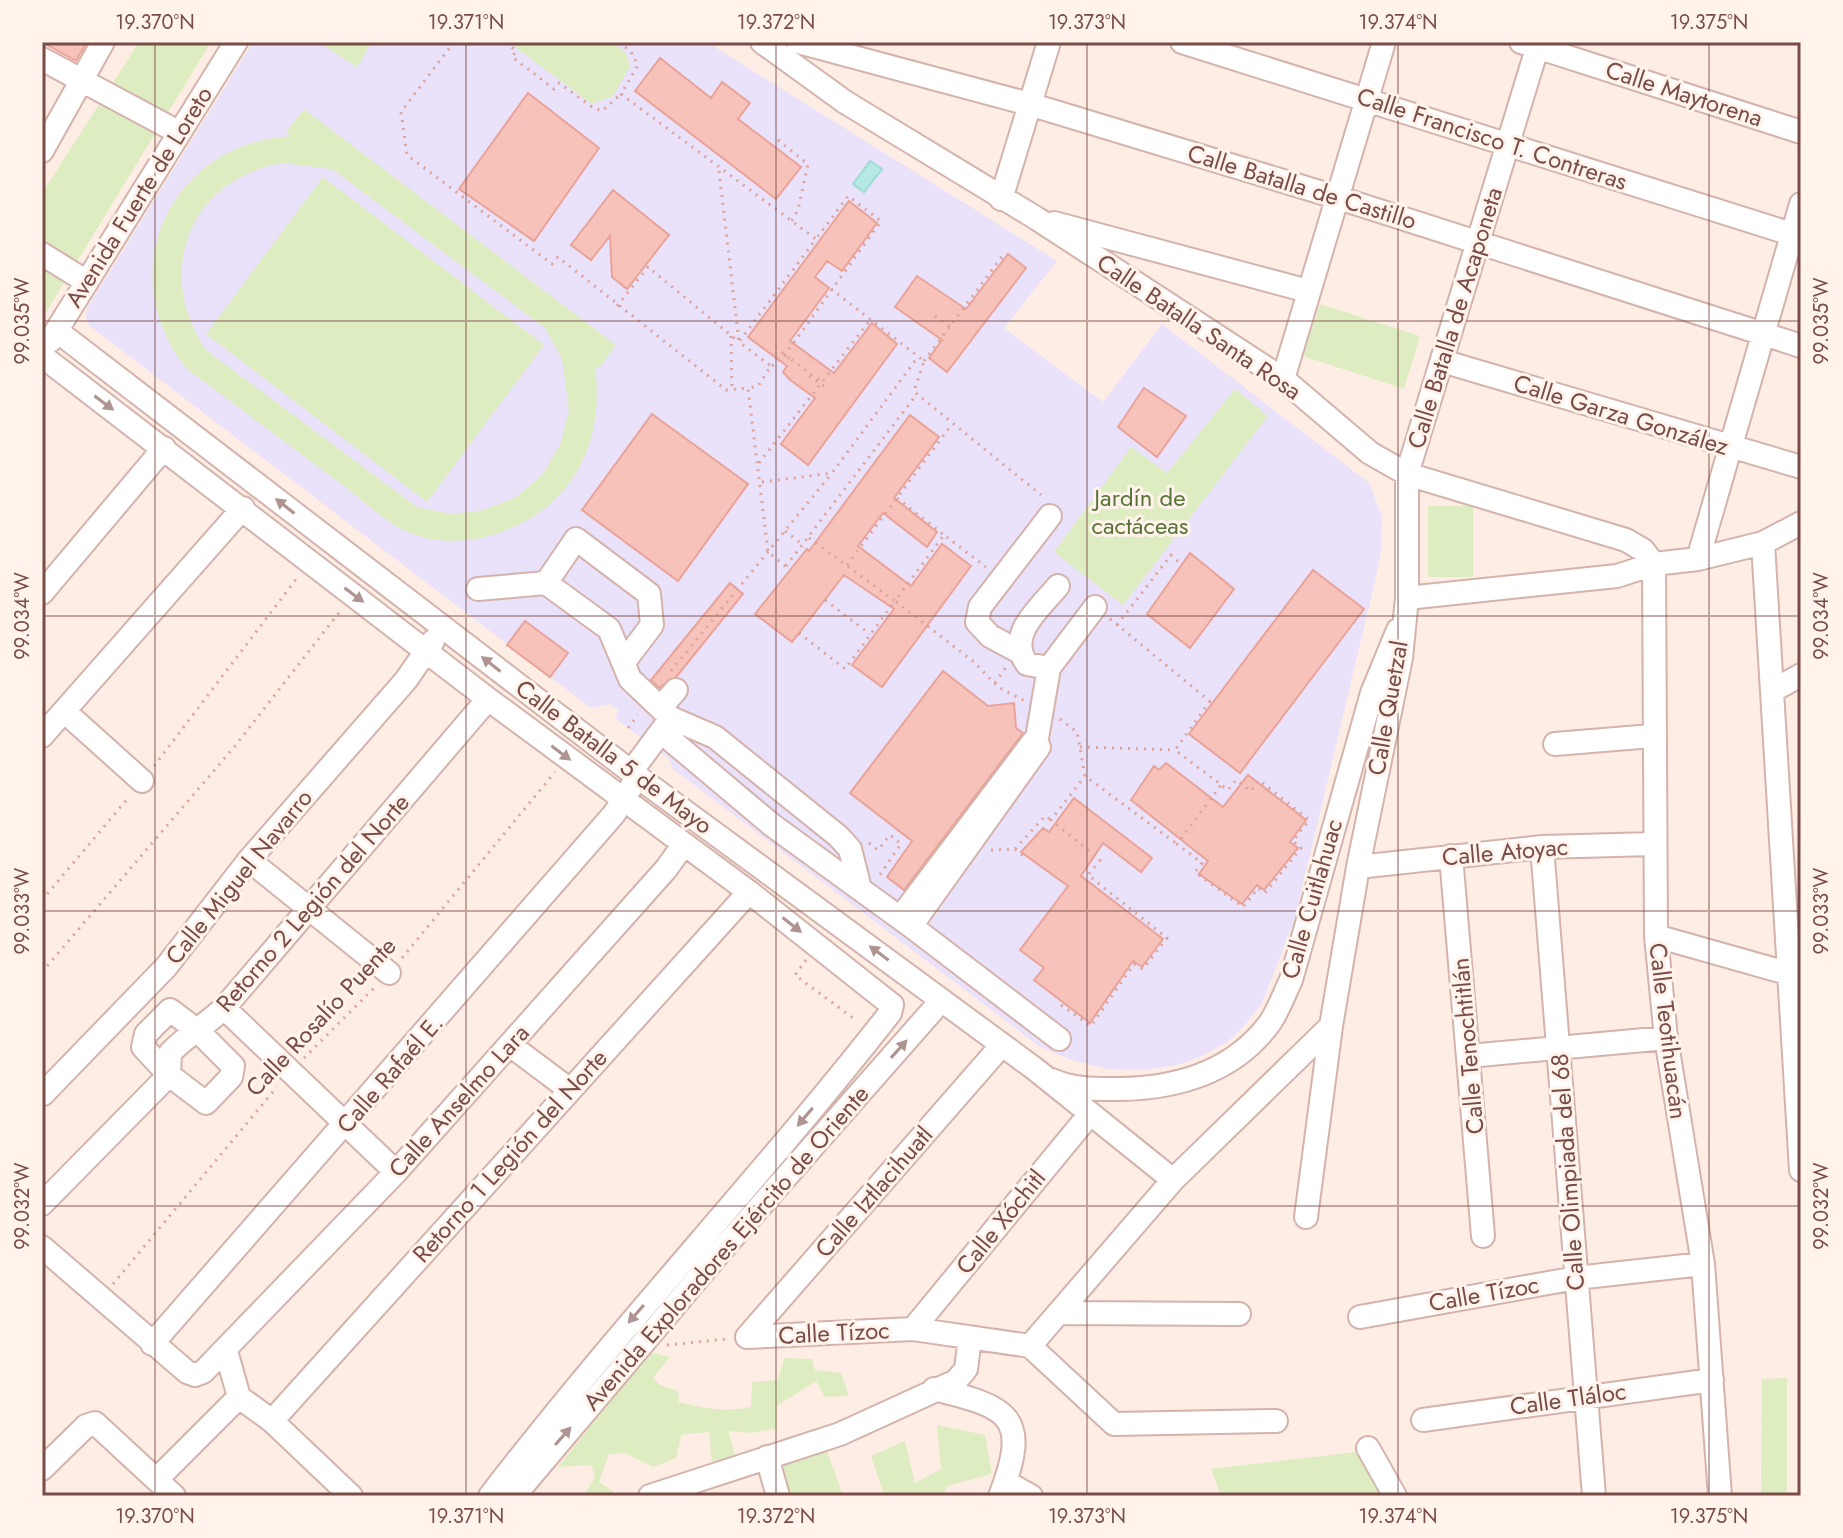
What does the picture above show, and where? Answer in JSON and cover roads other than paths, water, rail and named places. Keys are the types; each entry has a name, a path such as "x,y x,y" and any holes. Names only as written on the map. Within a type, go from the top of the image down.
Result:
{"street":[{"path":"42,151 103,42"},
{"name":"Avenida Fuerte de Loreto","path":"42,353 236,42"},
{"name":"Calle Batalla Santa Rosa","path":"762,42 845,102 1036,218 1283,379 1370,453 1407,474 1626,540 1643,550 1654,564"},
{"name":"Calle Batalla de Castillo","path":"798,42 1029,104 1480,241 1801,346"},
{"path":"1001,199 1049,42"},
{"name":"Calle Francisco T. Contreras","path":"1182,42 1796,236"},
{"path":"1283,379 1384,42"},
{"name":"Calle Maytorena","path":"1532,44 1801,132"},
{"name":"Calle Batalla de Acaponeta","path":"1405,608 1407,474 1480,241 1532,44"},
{"path":"42,59 178,132"},
{"path":"1698,559 1762,335 1796,236 1801,204"},
{"path":"1036,218 1308,291"},
{"path":"42,254 87,282"},
{"name":"Calle Batalla 5 de Mayo","path":"57,331 634,775 772,873 940,1002 1035,1069 1173,1180"},
{"name":"Calle Batalla 5 de Mayo","path":"42,353 488,699 818,944 890,1001 890,1013"},
{"name":"Calle Garza González","path":"1442,361 1801,467"},
{"path":"42,593 164,448"},
{"path":"1046,505 980,607 977,622 990,636 1018,651 1027,664 1049,668"},
{"path":"42,736 243,508"},
{"path":"1405,608 1617,576 1654,564 1698,559 1763,543 1801,523"},
{"path":"309,562 326,538"},
{"path":"546,583 576,539 649,594 652,625 624,662"},
{"path":"1763,543 1794,976 1801,1170"},
{"name":"Calle Teotihuacán","path":"1654,564 1652,736 1656,936 1666,1038 1703,1264 1720,1496"},
{"path":"478,589 546,583 609,629 630,679 715,737 838,836 850,849 860,889"},
{"path":"1018,651 1019,637 1058,586"},
{"path":"906,922 966,850 1039,747 1036,744 1049,668 1095,607"},
{"name":"Calle Quetzal","path":"1306,1217 1331,1026 1358,867 1401,658 1405,608"},
{"name":"Calle Cuitlahuac","path":"1035,1069 1065,1086 1081,1089 1172,1084 1213,1070 1235,1057 1270,1023 1291,980 1372,693 1405,608"},
{"name":"Calle Miguel Navarro","path":"43,1094 166,967 249,860 406,680 444,628"},
{"path":"1774,690 1801,675"},
{"name":"Retorno 2 Legión del Norte","path":"42,1204 169,1075 170,1053 189,1033 198,1031 224,1008 488,699"},
{"path":"665,703 672,741 772,825 1059,1039"},
{"name":"Calle Rafaél E.","path":"152,1344 624,800 665,703"},
{"path":"64,711 142,781"},
{"path":"1555,744 1652,736"},
{"path":"906,922 1033,742 1036,744"},
{"name":"Calle Anselmo Lara","path":"152,1344 195,1375 203,1372 226,1351 396,1172 684,844"},
{"name":"Calle Atoyac","path":"1358,867 1542,847 1653,844"},
{"name":"Calle Olimpiada del 68","path":"1542,847 1594,1496"},
{"name":"Calle Tenochtitlán","path":"1451,856 1483,1236"},
{"path":"249,860 389,973"},
{"name":"Retorno 1 Legión del Norte","path":"272,1421 749,892"},
{"path":"1656,936 1794,976"},
{"name":"Avenida Exploradores Ejército de Oriente","path":"490,1496 517,1481 639,1348 940,1002"},
{"path":"224,1008 396,1172"},
{"path":"170,1010 231,1062 233,1074 206,1103 169,1075 145,1051 146,1034 170,1010"},
{"name":"Avenida Exploradores Ejército de Oriente","path":"517,1481 584,1375 890,1013"},
{"path":"1276,1421 1114,1424 1030,1346 1062,1313 1173,1180 1331,1026"},
{"path":"1469,1056 1666,1038"},
{"path":"510,1045 570,1090"},
{"name":"Calle Iztlacihuatl","path":"747,1337 1001,1046"},
{"name":"Calle Xóchitl","path":"913,1329 1089,1115"},
{"path":"42,1247 152,1344"},
{"name":"Calle Tízoc","path":"1360,1317 1576,1278 1703,1264"},
{"path":"1062,1313 1239,1314"},
{"name":"Calle Tízoc","path":"747,1337 913,1329 1030,1346"},
{"path":"650,1496 840,1434 962,1376 966,1369 970,1338"},
{"path":"226,1351 239,1397 272,1421 351,1496"},
{"name":"Calle Tláloc","path":"1423,1420 1712,1380"},
{"path":"934,1389 971,1398 1005,1414 1015,1439 1003,1489 1031,1496"},
{"path":"157,1479 239,1397"},
{"path":"42,1469 86,1426 95,1423 174,1496"},
{"path":"1368,1448 1395,1496"},
{"path":"767,1457 778,1496"}],"water":[{"path":"870,161 882,169 864,192 853,184"}],"park label":[{"name":"Jardín de cactáceas","path":"1140,512"}]}
